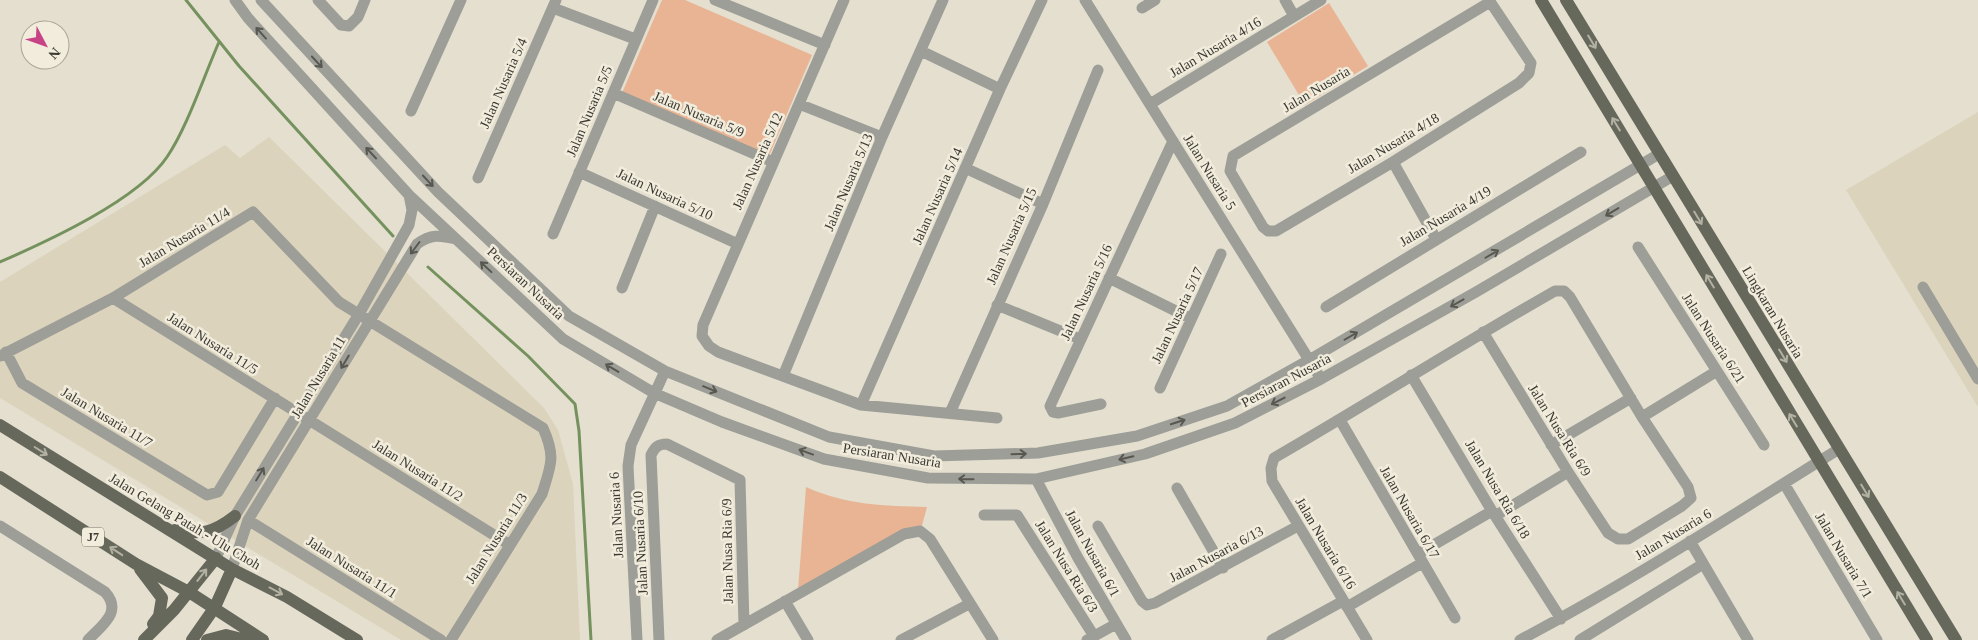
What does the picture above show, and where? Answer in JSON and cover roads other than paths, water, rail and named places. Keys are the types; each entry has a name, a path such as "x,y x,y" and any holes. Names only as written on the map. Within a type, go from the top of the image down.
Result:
{"main road":[{"path":"1541,0 1927,640"},
{"name":"Lingkaran Nusaria","path":"1566,0 1956,640"},
{"name":"Jalan Gelang Patah - Ulu Choh","path":"0,425 232,569 287,597 357,640"},
{"name":"J7","path":"0,477 136,564 189,592 263,640"},
{"path":"166,528 197,534 222,526 235,516"},
{"path":"142,640 189,592 216,558"},
{"path":"136,564 162,598 159,616 142,640"},
{"path":"192,640 215,608 232,569"},
{"path":"207,640 226,636 246,640"}],"street":[{"name":"Persiaran Nusaria","path":"235,0 267,39 409,195 563,338 654,393 722,422 824,459 928,478 1036,479 1145,454 1235,423 1321,379 1476,292 1673,176"},
{"name":"Persiaran Nusaria","path":"261,0 438,192 569,316 665,371 829,437 934,456 1038,453 1137,436 1227,406 1660,154"},
{"path":"318,0 341,25 349,26 358,17 365,0"},
{"path":"411,111 461,0"},
{"name":"Jalan Nusaria 5/5","path":"553,234 653,0"},
{"path":"715,0 825,45"},
{"name":"Jalan Nusaria 5/12","path":"783,376 718,352 708,346 702,336 704,326 738,244 844,0"},
{"name":"Jalan Nusaria 5/13","path":"783,376 882,137 944,0"},
{"name":"Jalan Nusaria 5/14","path":"861,404 1000,89 1042,0"},
{"name":"Jalan Nusaria 5","path":"1085,0 1309,360"},
{"path":"1142,8 1155,0"},
{"path":"1285,0 1294,16"},
{"name":"Jalan Nusaria 4/16","path":"1150,104 1321,0"},
{"name":"Jalan Nusaria 4/18","path":"1268,231 1276,231 1394,162 1519,83 1529,74 1531,63 1490,1"},
{"name":"Jalan Nusaria","path":"1268,231 1263,226 1230,171 1233,156 1490,1"},
{"path":"554,4 635,39"},
{"name":"Jalan Nusaria 5/4","path":"478,178 554,4"},
{"path":"921,51 1000,89"},
{"name":"Jalan Nusaria 5/15","path":"950,413 1043,204 1098,70"},
{"name":"Jalan Nusaria 5/9","path":"613,93 773,162"},
{"path":"799,104 882,137"},
{"name":"Jalan Nusaria 5/16","path":"1101,404 1058,413 1053,412 1050,406 1173,141"},
{"name":"Jalan Nusaria 4/19","path":"1326,307 1581,152"},
{"path":"1394,162 1436,239"},
{"path":"965,168 1043,204"},
{"name":"Jalan Nusaria 5/10","path":"579,172 738,244"},
{"name":"Jalan Nusaria 11","path":"216,558 235,516 359,314 409,225 412,210 409,195"},
{"path":"622,288 655,206"},
{"name":"Jalan Nusaria 11/4","path":"3,354 113,298 253,212 339,302 359,314"},
{"name":"Jalan Nusaria 11","path":"232,569 248,520 417,244 428,236 438,234 458,240"},
{"name":"Jalan Nusaria 6/21","path":"1638,247 1764,445"},
{"name":"Jalan Nusaria 5/17","path":"1160,388 1190,318 1221,254"},
{"path":"1109,278 1190,318"},
{"path":"1923,288 1978,379"},
{"path":"1340,420 1411,374 1556,291 1564,291 1570,297 1642,417 1717,371"},
{"name":"Jalan Nusaria 11/5","path":"113,298 297,413"},
{"path":"997,305 1080,339"},
{"path":"359,314 369,320"},
{"name":"Jalan Nusaria 11/3","path":"369,320 543,428 551,447 550,467 542,494 451,640"},
{"name":"Jalan Nusa Ria 6/9","path":"1483,332 1568,472 1608,533 1618,539 1628,539 1682,506 1690,498 1688,487 1642,417"},
{"name":"Jalan Nusaria 11/7","path":"3,354 22,383 207,495 218,492 275,398"},
{"path":"1309,360 1321,379"},
{"name":"Jalan Nusaria 6","path":"637,640 628,466 631,446 665,371"},
{"name":"Jalan Nusa Ria 6/18","path":"1411,374 1494,513 1561,619"},
{"path":"783,376 861,404 997,418"},
{"path":"1551,445 1631,398"},
{"name":"Jalan Nusaria 11/2","path":"297,413 510,545"},
{"name":"Jalan Nusaria 6/16","path":"1340,420 1274,458 1271,468 1272,480 1367,640"},
{"name":"Jalan Nusaria 6/17","path":"1340,420 1455,618"},
{"name":"Jalan Nusa Ria 6/9","path":"656,446 667,444 740,480 744,625"},
{"name":"Jalan Nusaria 6/10","path":"656,446 650,455 659,640"},
{"name":"Jalan Nusaria 6","path":"1520,640 1561,619 1785,485 1839,449"},
{"path":"1272,640 1345,604 1494,513 1568,472"},
{"name":"Jalan Nusaria 6/1","path":"1036,479 1126,640"},
{"name":"Jalan Nusaria 7/1","path":"1785,485 1877,640"},
{"path":"1177,488 1223,568"},
{"name":"Jalan Nusa Ria 6/3","path":"984,515 1017,515 1090,638"},
{"name":"Jalan Nusaria 11/1","path":"248,520 441,640"},
{"path":"0,526 105,592 112,600 113,609 107,620 88,640"},
{"name":"Jalan Nusaria 6/13","path":"1098,526 1142,601 1147,606 1223,568 1298,526"},
{"path":"716,640 904,534 920,531 930,538 969,604 993,640"},
{"path":"1690,541 1748,640"},
{"path":"1580,640 1703,564"},
{"path":"786,601 808,640"},
{"path":"901,640 969,604"},
{"path":"1090,638 1116,624"}],"waterway":[{"path":"186,0 239,66 393,236"},
{"path":"0,262 91,218 135,189 153,173 167,157 181,132 219,42"},
{"path":"428,267 528,356 575,404 579,431 591,640"}]}
